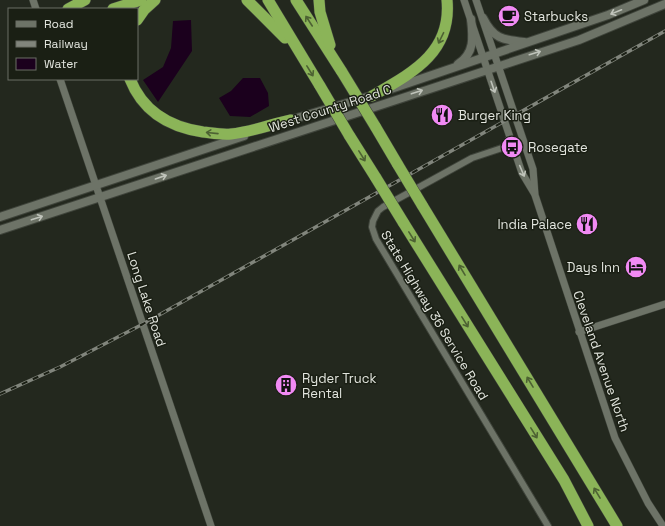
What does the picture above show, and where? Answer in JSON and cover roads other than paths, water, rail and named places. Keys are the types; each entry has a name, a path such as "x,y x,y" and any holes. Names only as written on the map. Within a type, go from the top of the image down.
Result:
{"highway":[{"path":"70,8 84,0"},
{"path":"116,8 141,0"},
{"path":"138,19 144,10 155,0"},
{"path":"247,0 261,12 301,56"},
{"path":"268,0 402,222 564,480 588,526"},
{"path":"296,0 375,126 617,526"},
{"path":"319,0 320,12 324,27 339,68"},
{"path":"372,96 422,64 442,40 448,11 447,0"},
{"path":"130,80 135,91 148,109 165,121 184,128 231,134 291,120"}],"main road":[{"name":"West County Road C","path":"0,218 291,120 372,96 608,15 644,0"},
{"name":"West County Road C","path":"0,230 498,65 579,40 665,4"},
{"path":"483,18 489,30 495,36 512,41 528,42"},
{"path":"448,69 463,60 471,50 473,35 471,19"}],"street":[{"name":"Cleveland Avenue North","path":"464,0 522,173 535,195 615,438 648,503 663,526"},
{"name":"Cleveland Avenue North","path":"476,0 533,169 535,195"},
{"name":"Long Lake Road","path":"60,80 211,526"},
{"name":"State Highway 36 Service Road","path":"523,141 472,158 383,207 375,216 372,228 376,239 548,526"},
{"path":"579,332 665,304"}],"water":[{"path":"191,20 192,51 158,102 143,80 163,67 171,48 173,21"},
{"path":"243,78 260,78 268,93 269,106 250,117 230,116 219,98 231,91"}],"railway":[{"path":"0,394 60,367 143,324 665,31"}],"place":[{"name":"Starbucks","path":"509,16"},
{"name":"Burger King","path":"442,115"},
{"name":"Rosegate","path":"512,147"},
{"name":"India Palace","path":"587,224"},
{"name":"Days Inn","path":"636,267"},
{"name":"Ryder Truck Rental","path":"286,385"}]}
